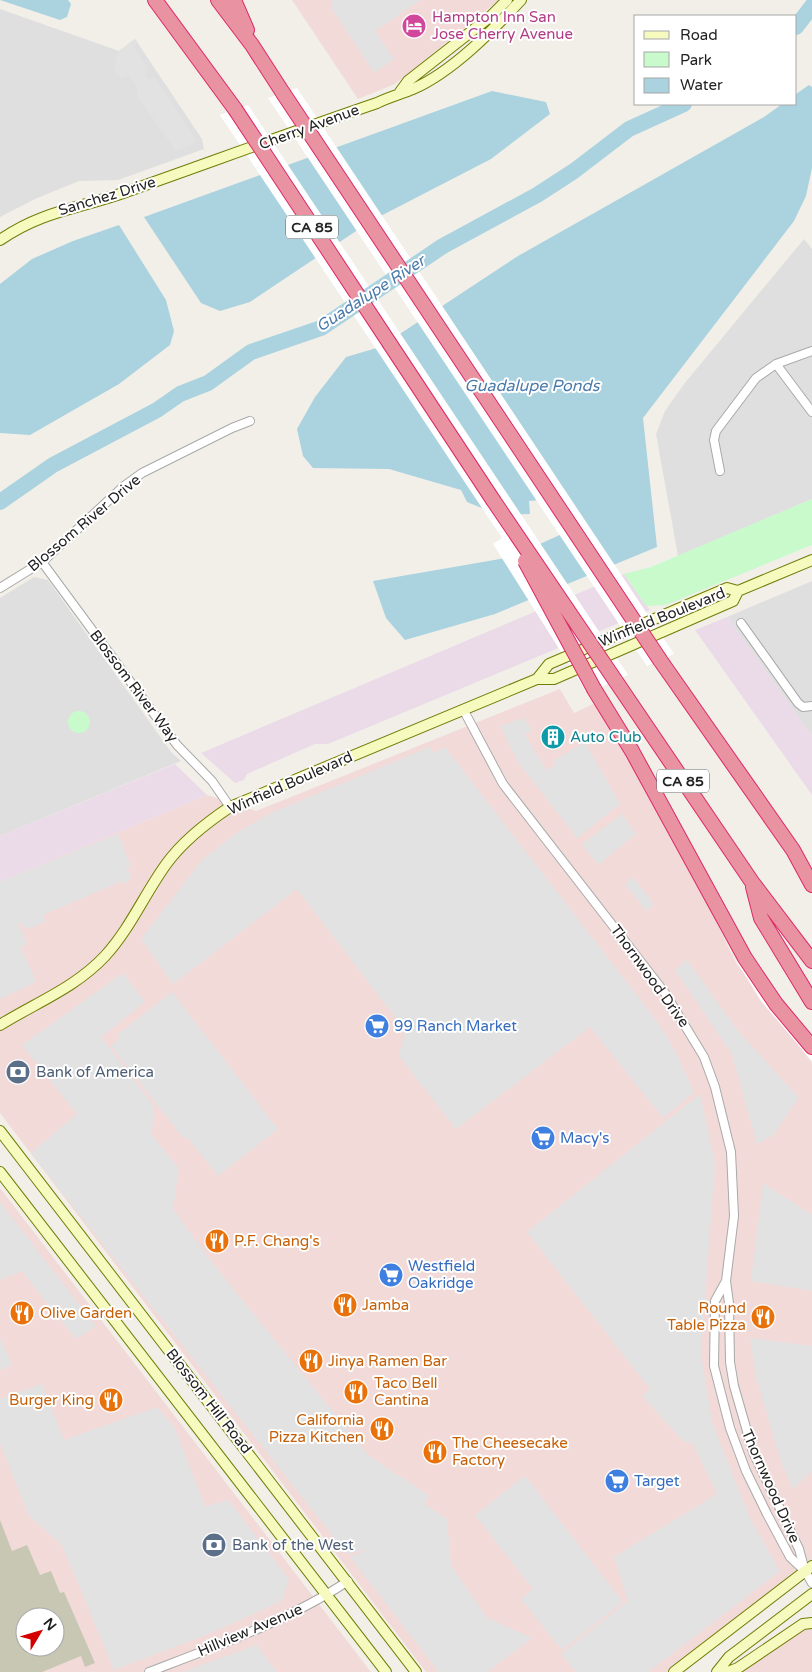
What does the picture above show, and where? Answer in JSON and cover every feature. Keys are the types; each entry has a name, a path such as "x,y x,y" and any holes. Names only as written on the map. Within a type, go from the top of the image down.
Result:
{"highway":[{"name":"CA 85","path":"155,0 235,109 493,500 752,882 812,961"},
{"name":"CA 85","path":"218,0 252,44 282,93 660,660 793,850 812,886"},
{"path":"234,0 252,44"},
{"path":"493,500 594,689 632,751 745,958 776,1004 812,1047"},
{"path":"793,850 812,865"},
{"path":"752,882 761,918 812,1002"}],"street":[{"name":"Cherry Avenue","path":"400,92 408,81 491,16 507,0"},
{"name":"Cherry Avenue","path":"217,160 400,92 413,89 441,72 491,32 521,0"},
{"name":"Sanchez Drive","path":"0,240 36,219 66,208 117,195 217,160"},
{"path":"720,471 714,440 716,431 756,378 776,364 812,351"},
{"path":"776,364 812,412"},
{"name":"Blossom River Drive","path":"0,588 42,562 124,486 167,461 232,428 250,421"},
{"name":"Winfield Boulevard","path":"537,679 550,664 655,617 727,588 738,591 812,560"},
{"name":"Blossom River Way","path":"42,562 177,744 212,781 230,808"},
{"name":"Winfield Boulevard","path":"0,1025 49,1000 80,979 106,955 173,856 200,829 230,808 537,679 554,680 733,601 738,591"},
{"path":"740,623 798,703 803,706 812,706"},
{"name":"Thornwood Drive","path":"463,709 503,784 665,992 704,1056 716,1087 731,1152 734,1216 726,1282 730,1362 742,1421 753,1452 808,1568 812,1583"},
{"name":"Blossom Hill Road","path":"0,1131 348,1581 416,1672"},
{"name":"Blossom Hill Road","path":"0,1172 386,1672"},
{"name":"Thornwood Drive","path":"726,1282 715,1301 714,1366 730,1428 746,1471 790,1557 808,1568"},
{"path":"674,1672 808,1568"},
{"name":"Hillview Avenue","path":"149,1672 282,1618 328,1595 348,1581"},
{"path":"717,1672 729,1657 812,1594"},
{"path":"728,1672 738,1668 803,1624 812,1623"}],"shaded area":[{"path":"292,0 499,0 395,84 358,99"},
{"path":"331,0 421,0 375,31 394,59 374,73 330,6 333,4"},
{"path":"0,9 119,51 135,39 202,139 204,149 118,180 79,181 35,199 0,217"},
{"path":"135,39 138,43 134,47 147,68 145,75 150,80 154,77 197,141 191,145 176,151 138,97 136,85 128,75 122,79 114,68 119,51"},
{"path":"804,239 812,249 812,499 678,556 656,434 665,411 684,384"},
{"path":"624,574 650,610 328,744 315,744 247,774 244,780 235,783 201,753"},
{"path":"34,577 48,580 171,752 181,761 0,836 0,598"},
{"path":"812,581 812,736 727,617"},
{"path":"727,617 812,736 812,795 695,630"},
{"path":"560,689 574,713 593,704 634,750 736,963 812,1063 812,1566 674,1672 426,1672 0,1113 0,882 207,795 256,811"},
{"path":"524,718 532,730 525,735 546,770 555,765 553,761 585,742 620,804 577,838 518,762 500,726"},
{"path":"430,747 433,753 445,747 659,1024 675,1051 694,1092 663,1118 590,1027 456,1129 399,1056 405,1030 297,889 173,984 141,939 202,860 238,832 271,813"},
{"path":"175,764 207,795 0,882 0,836"},
{"path":"622,814 636,834 598,865 582,844"},
{"path":"118,834 131,866 125,869 132,874 127,884 122,881 43,915 45,922 27,929 21,923 13,926 19,925 27,944 21,947 36,982 0,999 0,882"},
{"path":"633,877 654,904 646,911 625,884"},
{"path":"687,960 738,1031 799,1098 773,1135 757,1144 732,1054 675,970"},
{"path":"123,973 145,1002 101,1037 154,1106 152,1135 179,1169 173,1209 213,1264 369,1456 430,1496 424,1504 447,1519 451,1565 487,1618 532,1638 487,1672 439,1672 350,1557 372,1548 347,1554 31,1153 77,1114 22,1045"},
{"path":"172,992 278,1129 218,1176 187,1137 184,1139 111,1046 119,1039 117,1035"},
{"path":"700,1094 715,1164 701,1353 712,1422 750,1518 780,1571 648,1672 576,1672 561,1654 628,1601 614,1557 717,1494 693,1444 683,1441 642,1396 650,1389 527,1232"},
{"path":"763,1183 812,1215 812,1291 751,1281"},
{"path":"0,1188 371,1672 0,1672"},
{"path":"0,1202 96,1326 76,1339 22,1271 0,1280"},
{"path":"0,1338 12,1365 0,1370"},
{"path":"750,1338 812,1346 812,1471 793,1489 781,1462 756,1377"},
{"path":"42,1384 64,1440 157,1407 175,1428 205,1507 228,1500 289,1579 282,1601 206,1635 114,1670 62,1545 29,1516 0,1444 0,1399"},
{"path":"525,1476 623,1602 562,1650 521,1599 533,1589 475,1515"},
{"path":"0,1520 12,1551 27,1545 40,1575 51,1571 60,1593 64,1592 95,1663 85,1667 81,1656 42,1672 0,1672"},
{"path":"812,1626 812,1672 734,1672 801,1629"},
{"path":"256,1645 277,1672 183,1672"}],"green space":[{"path":"812,499 812,545 666,605 646,606 624,574 651,567"},
{"path":"79,711 87,714 90,722 87,730 79,733 71,730 68,722 71,714"}],"water":[{"path":"0,0 68,0 71,4 67,17 60,20"},
{"name":"Guadalupe Ponds","path":"809,85 812,87 812,168 806,196 794,221 643,418 657,547 495,614 405,640 386,618 373,581 511,557 573,529 580,513 563,503 536,500 529,501 530,514 499,515 467,502 461,490 389,469 313,468 303,456 297,429 315,397 346,357 380,347 518,256 764,117 781,105 797,105 797,93"},
{"path":"492,91 546,102 550,114 491,159 371,221 250,302 220,311 201,303 144,217"},
{"path":"119,225 166,300 174,331 170,345 119,384 30,435 0,433 0,284 32,259 73,241"}],"pier":[{"name":"Guadalupe River","path":"297,88 674,654 647,666 268,98"},
{"name":"Guadalupe River","path":"248,105 628,675 587,693 493,544 502,538 220,115"},
{"path":"752,954 782,1000 812,1036 812,1061 761,1001 737,962"}],"waterway":[{"name":"Guadalupe River","path":"797,26 812,6"},
{"name":"Guadalupe River","path":"0,502 53,465 157,410 180,394 208,383 251,352 321,328 443,246 537,195 574,171 629,129 682,105"}],"place":[{"name":"Hampton Inn San Jose Cherry Avenue","path":"414,26"},
{"name":"Auto Club","path":"553,737"},
{"name":"99 Ranch Market","path":"377,1026"},
{"name":"Bank of America","path":"18,1072"},
{"name":"Macy's","path":"543,1138"},
{"name":"P.F. Chang's","path":"217,1241"},
{"name":"Westfield Oakridge","path":"391,1275"},
{"name":"Jamba","path":"345,1305"},
{"name":"Olive Garden","path":"22,1313"},
{"name":"Round Table Pizza","path":"763,1317"},
{"name":"Jinya Ramen Bar","path":"311,1361"},
{"name":"Taco Bell Cantina","path":"356,1392"},
{"name":"Burger King","path":"111,1400"},
{"name":"California Pizza Kitchen","path":"382,1429"},
{"name":"The Cheesecake Factory","path":"435,1452"},
{"name":"Target","path":"617,1481"},
{"name":"Bank of the West","path":"214,1545"}]}
